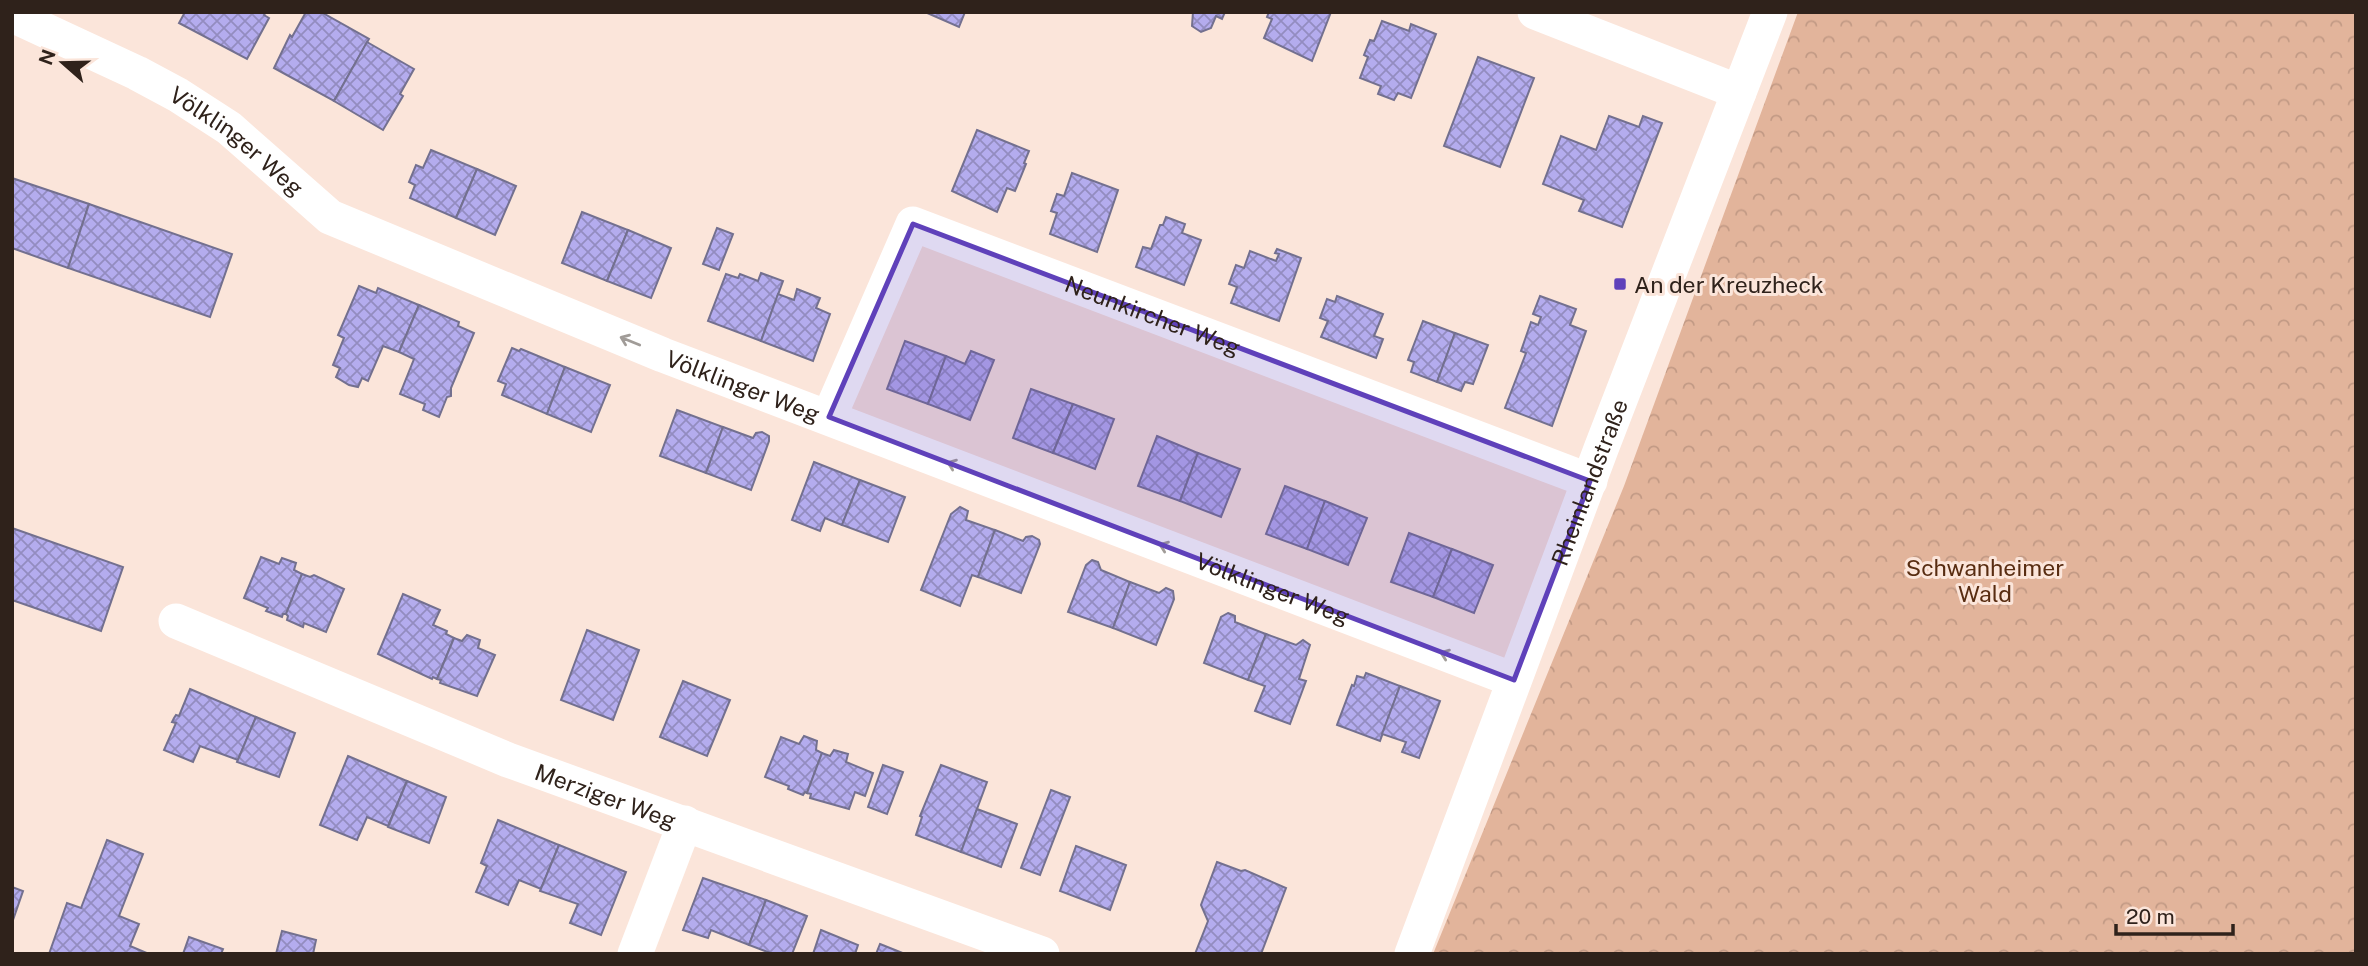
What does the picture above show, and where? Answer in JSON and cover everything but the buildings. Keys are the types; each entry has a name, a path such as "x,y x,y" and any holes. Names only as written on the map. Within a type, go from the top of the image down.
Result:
{"street":[{"path":"1535,12 1739,92"},
{"name":"Rheinlandstraße","path":"1412,954 1770,12"},
{"name":"Völklinger Weg","path":"12,15 178,95 229,128 330,218 663,355 1514,680"},
{"name":"Neunkircher Weg","path":"829,417 913,224 1590,481"},
{"name":"Merziger Weg","path":"176,621 508,761 1042,954"},
{"path":"635,954 685,823"}],"highlighted area":[{"path":"913,224 1590,481 1514,680 829,417"}],"green space":[{"name":"Schwanheimer Wald","path":"1798,12 2356,12 2356,954 1433,954 1624,486"}],"place":[{"name":"An der Kreuzheck","path":"1620,284"}]}
